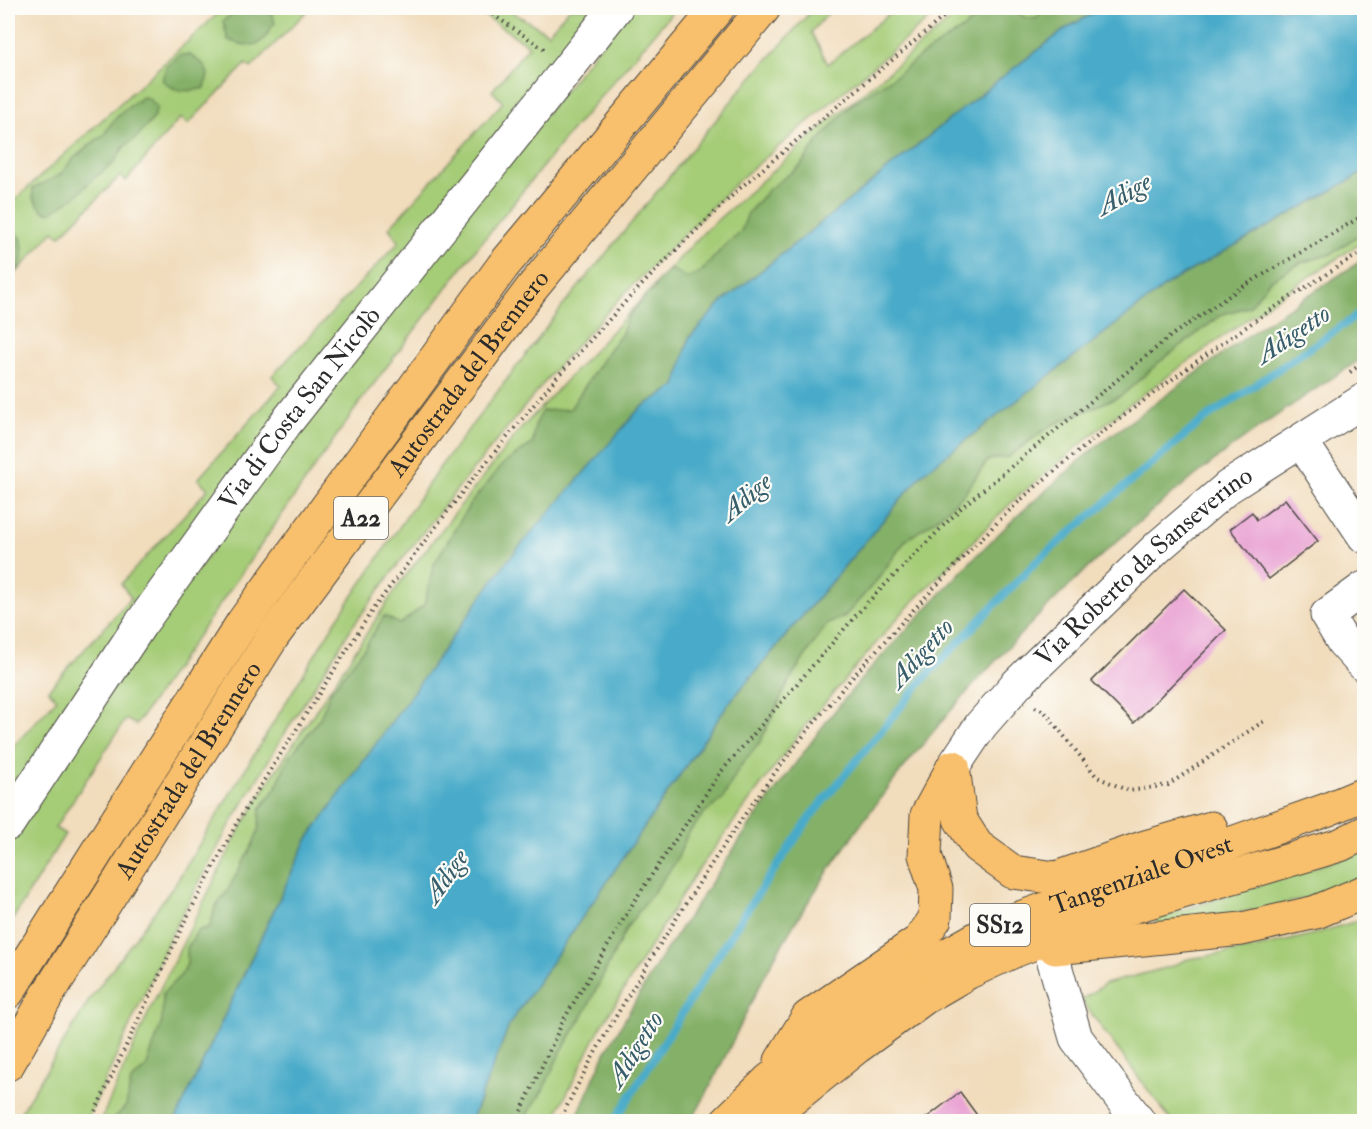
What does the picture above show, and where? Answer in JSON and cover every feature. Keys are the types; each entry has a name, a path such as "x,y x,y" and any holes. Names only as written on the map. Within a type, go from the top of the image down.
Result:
{"highway":[{"name":"Autostrada del Brennero","path":"8,992 243,622 503,266 718,8"},
{"name":"Autostrada del Brennero","path":"8,1064 48,994 273,636 532,288 764,8"},
{"path":"953,767 960,819 977,846 1013,872 1056,878 1145,847 1214,827 1263,832"},
{"path":"768,1081 808,1017 919,940 934,919 936,889 925,855 927,815 953,767"},
{"name":"Tangenziale Ovest","path":"726,1122 768,1081 837,1026 906,978 1000,925 1326,810 1365,794"},
{"name":"Tangenziale Ovest","path":"764,1122 857,1047 924,998 967,973 1014,951 1112,913 1340,845 1365,833"},
{"path":"1014,951 1242,929 1316,912 1365,892"}],"street":[{"name":"Via di Costa San Nicolò","path":"8,824 140,625 285,424 616,8"},
{"name":"Via Roberto da Sanseverino","path":"953,767 981,725 1008,693 1159,546 1228,487 1365,400"},
{"path":"1301,441 1365,536"},
{"path":"1365,588 1327,615 1343,642 1365,665"},
{"path":"1050,948 1076,1038 1139,1122"}],"path":[{"path":"483,8 569,66"},
{"path":"90,1122 186,919 238,821 373,609 466,486 564,369 627,300 698,228 747,181 954,8"},
{"path":"516,1122 564,1019 635,900 720,773 865,605 962,507 1172,335 1239,288 1365,215"},
{"path":"559,1122 608,1029 709,866 789,754 851,679 913,611 977,544 1040,484 1144,401 1267,313 1365,251"},
{"path":"1008,693 1044,711 1097,777 1129,790 1168,785 1264,721"}],"green space":[{"path":"224,8 310,8 251,68 246,64 188,124 180,118 126,181 120,176 60,236 54,231 8,282 8,206"},
{"path":"239,8 256,8 272,14 275,23 260,42 247,45 228,40 223,21"},
{"path":"473,8 505,8 548,33 570,8 603,8 8,802 8,752 57,699 48,690 131,598 121,584 208,489 198,479 281,386 272,376 399,242 389,228 503,102 492,91 529,46"},
{"path":"630,8 676,8 567,136 474,252 360,402 136,725 126,719 55,828 65,834 8,927 8,845 50,777 321,397"},
{"path":"814,8 833,8 811,32 828,64 896,8 942,8 739,180 617,301 562,361 400,562 352,627 280,741 227,830 169,939 87,1121 15,1121 90,999 175,884 335,622 440,467 562,307 743,87"},
{"path":"965,8 1102,8 1067,28 307,840 175,1121 100,1122 153,1003 238,833 271,778 400,583 519,431 705,231 835,116"},
{"path":"980,8 1013,8 1024,17 1036,19 1043,8 1102,8 1067,28 1006,74 721,303 689,338 676,386 640,408 307,840 175,1121 111,1122 126,1106 131,1081 146,1068 162,1021 163,993 181,975 187,964 187,948 197,931 210,927 215,907 226,893 252,846 259,829 260,809 275,789 288,759 320,718 331,691 365,647 384,616 400,624 424,605 434,564 470,504 503,464 533,443 535,426 542,411 570,409 621,335 628,317 648,293 654,290 658,280 671,269 687,278 700,273 724,246 741,232 748,213 769,189 801,165 819,140 853,103 961,30 974,20"},
{"path":"180,55 190,55 204,65 208,74 205,88 182,90 162,80 166,67"},
{"path":"143,97 149,99 157,107 153,119 138,136 124,147 114,163 76,196 51,213 43,211 33,198 33,188 60,175 73,159 104,136 120,114"},
{"path":"1364,172 1364,231 1331,254 1300,263 1269,281 1250,306 1223,314 1158,363 1122,395 1050,426 1008,457 988,460 964,494 935,520 905,541 876,581 845,616 826,625 790,679 760,742 739,768 722,800 704,813 687,835 676,862 627,927 584,1014 560,1053 543,1090 523,1121 471,1122 510,1023 729,703 923,473 1172,281"},
{"path":"1364,231 1364,241 1275,299 1128,405 1016,498 902,613 805,726 693,877 599,1030 553,1121 523,1122 584,1014 627,927 676,862 687,835 704,813 722,800 739,768 760,742 790,679 826,625 845,616 876,581 905,541 935,520 964,494 988,460 1008,457 1050,426 1122,395 1158,363 1223,314 1250,306 1269,281 1300,263 1331,254"},
{"path":"8,232 14,232 21,237 23,257 8,282"},
{"path":"1364,259 1364,357 1252,433 1152,511 1032,622 976,683 871,811 824,878 769,967 715,1078 691,1121 575,1121 605,1053 660,959 748,828 829,718 867,672 975,557 1016,517 1094,448 1261,326"},
{"path":"1364,851 1364,878 1304,899 1257,910 1157,925 1155,921 1159,918"},
{"path":"1364,919 1364,1121 1171,1121 1081,1000 1105,984 1169,967 1188,959 1252,949"}],"water":[{"name":"Adige","path":"1102,8 1364,8 1364,172 1172,281 923,473 729,703 510,1023 471,1121 175,1121 307,840 507,561 640,408 676,386 689,338 721,303 1006,74 1067,28"}],"building":[{"path":"1285,499 1318,541 1269,579 1230,529 1252,512 1257,520"},
{"path":"1184,589 1226,630 1134,723 1092,681"},
{"path":"1364,619 1364,638 1348,631"},
{"path":"960,1092 982,1122 921,1122"}],"waterway":[{"name":"Adigetto","path":"614,1122 742,917 811,816 927,675 1038,560 1202,421 1364,311"}]}
